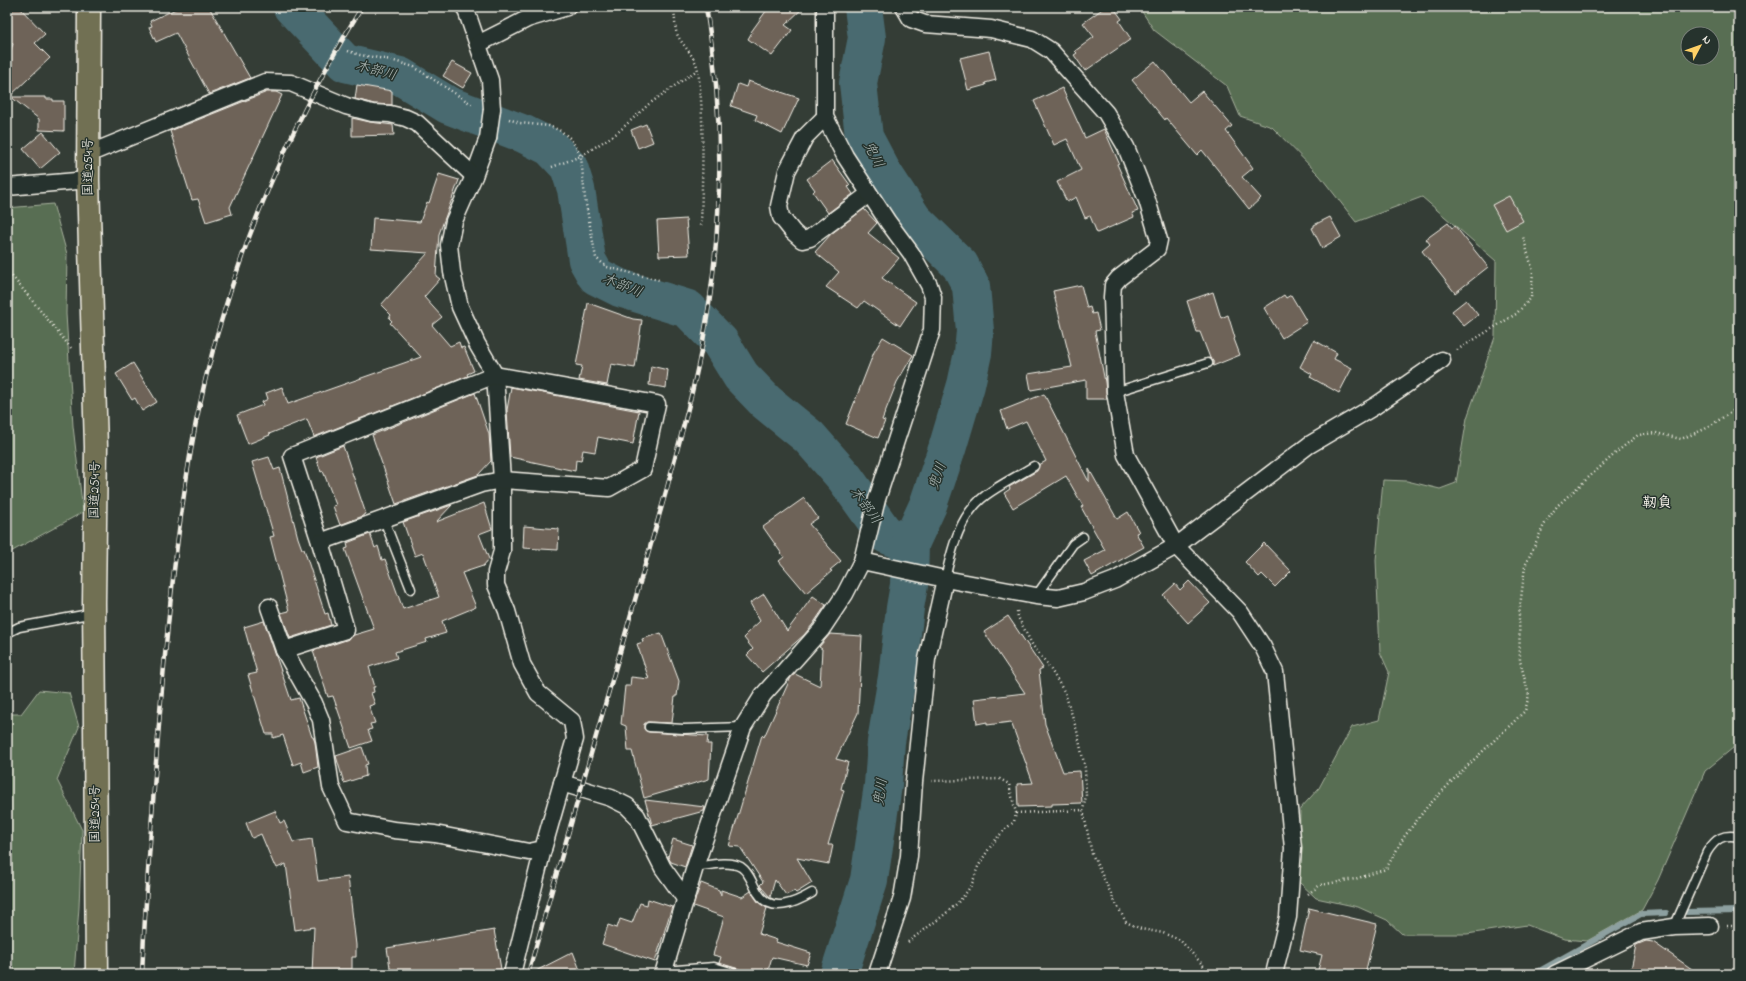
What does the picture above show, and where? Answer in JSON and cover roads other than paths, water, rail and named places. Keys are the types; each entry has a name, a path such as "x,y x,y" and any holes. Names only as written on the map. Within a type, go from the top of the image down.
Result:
{"highway":[{"name":"国道254号","path":"88,7 88,180 96,447 94,613 97,974"}],"street":[{"path":"465,7 490,80 492,109 488,138 474,176 454,221 449,246 452,272 460,307 477,344 495,375 502,480 502,552 496,572 496,585 507,611 522,664 538,693 572,721 575,739 543,849 512,974"},
{"path":"478,44 528,13 567,7"},
{"path":"664,972 696,867 743,727 763,695 821,630 866,562 868,531 877,499 932,330 933,297 929,285 911,253 888,222 845,156 825,116 825,7"},
{"path":"904,7 911,19 925,24 990,29 1032,39 1051,51 1106,113 1126,147 1147,200 1159,240 1157,249 1113,284 1115,392 1126,455 1176,546 1240,612 1263,647 1275,672 1293,848 1288,918 1274,974"},
{"path":"88,154 265,82 291,83 346,106 372,113 390,114 406,118 416,123 474,176"},
{"path":"825,116 805,137 787,171 779,206 781,217 793,232 802,240 810,238 869,194"},
{"path":"7,187 88,180"},
{"path":"866,562 1036,596 1058,598 1084,592 1115,580 1176,546 1309,445 1375,406 1442,360"},
{"path":"284,650 346,630 320,542 292,456 495,375 657,404 643,469 608,488 502,480 481,484 320,542"},
{"path":"879,969 902,898 909,856 914,782 927,659 940,578"},
{"path":"269,607 284,650 314,703 321,720 332,787 346,821 394,830 435,834 529,852 543,849"},
{"path":"562,783 610,798 627,806 637,816 662,868 686,900"},
{"path":"1555,974 1596,952 1641,932 1674,927 1710,926"}],"lane":[{"path":"1115,392 1208,363"},
{"path":"940,578 960,527 973,507 985,496 1034,466"},
{"path":"384,520 411,589"},
{"path":"1036,596 1072,544 1083,538"},
{"path":"7,633 19,627 94,613"},
{"path":"649,727 684,729 743,727"},
{"path":"1674,927 1708,852 1715,841 1729,835 1739,837"},
{"path":"696,867 732,864 741,867 748,874 758,893 765,901 773,905 785,905 799,901 812,893"},
{"path":"664,972 714,967 736,974"}],"waterway":[{"name":"木部川","path":"292,7 345,63 400,76 448,105 524,134 550,147 569,167 576,189 587,260 596,276 620,288 688,309 720,342 741,376 766,402 809,437 845,478 885,534 910,544"},
{"name":"兜川","path":"839,974 869,880 883,785 886,742 897,677 909,585 910,544 928,505 947,449 966,385 973,353 975,331 971,286 960,265 913,219 883,173 864,137 858,83 867,38 863,7"},
{"path":"1687,912 1739,911"},
{"path":"1534,974 1641,914 1666,913"}],"railway":[{"path":"142,974 152,810 170,603 184,494 196,422 208,368 223,314 241,260 283,155 307,105 362,7"},
{"path":"528,974 667,488 691,397 703,341 715,258 719,174 719,132 716,90 706,7"}],"district":[{"name":"靭負","path":"1657,503"}]}
